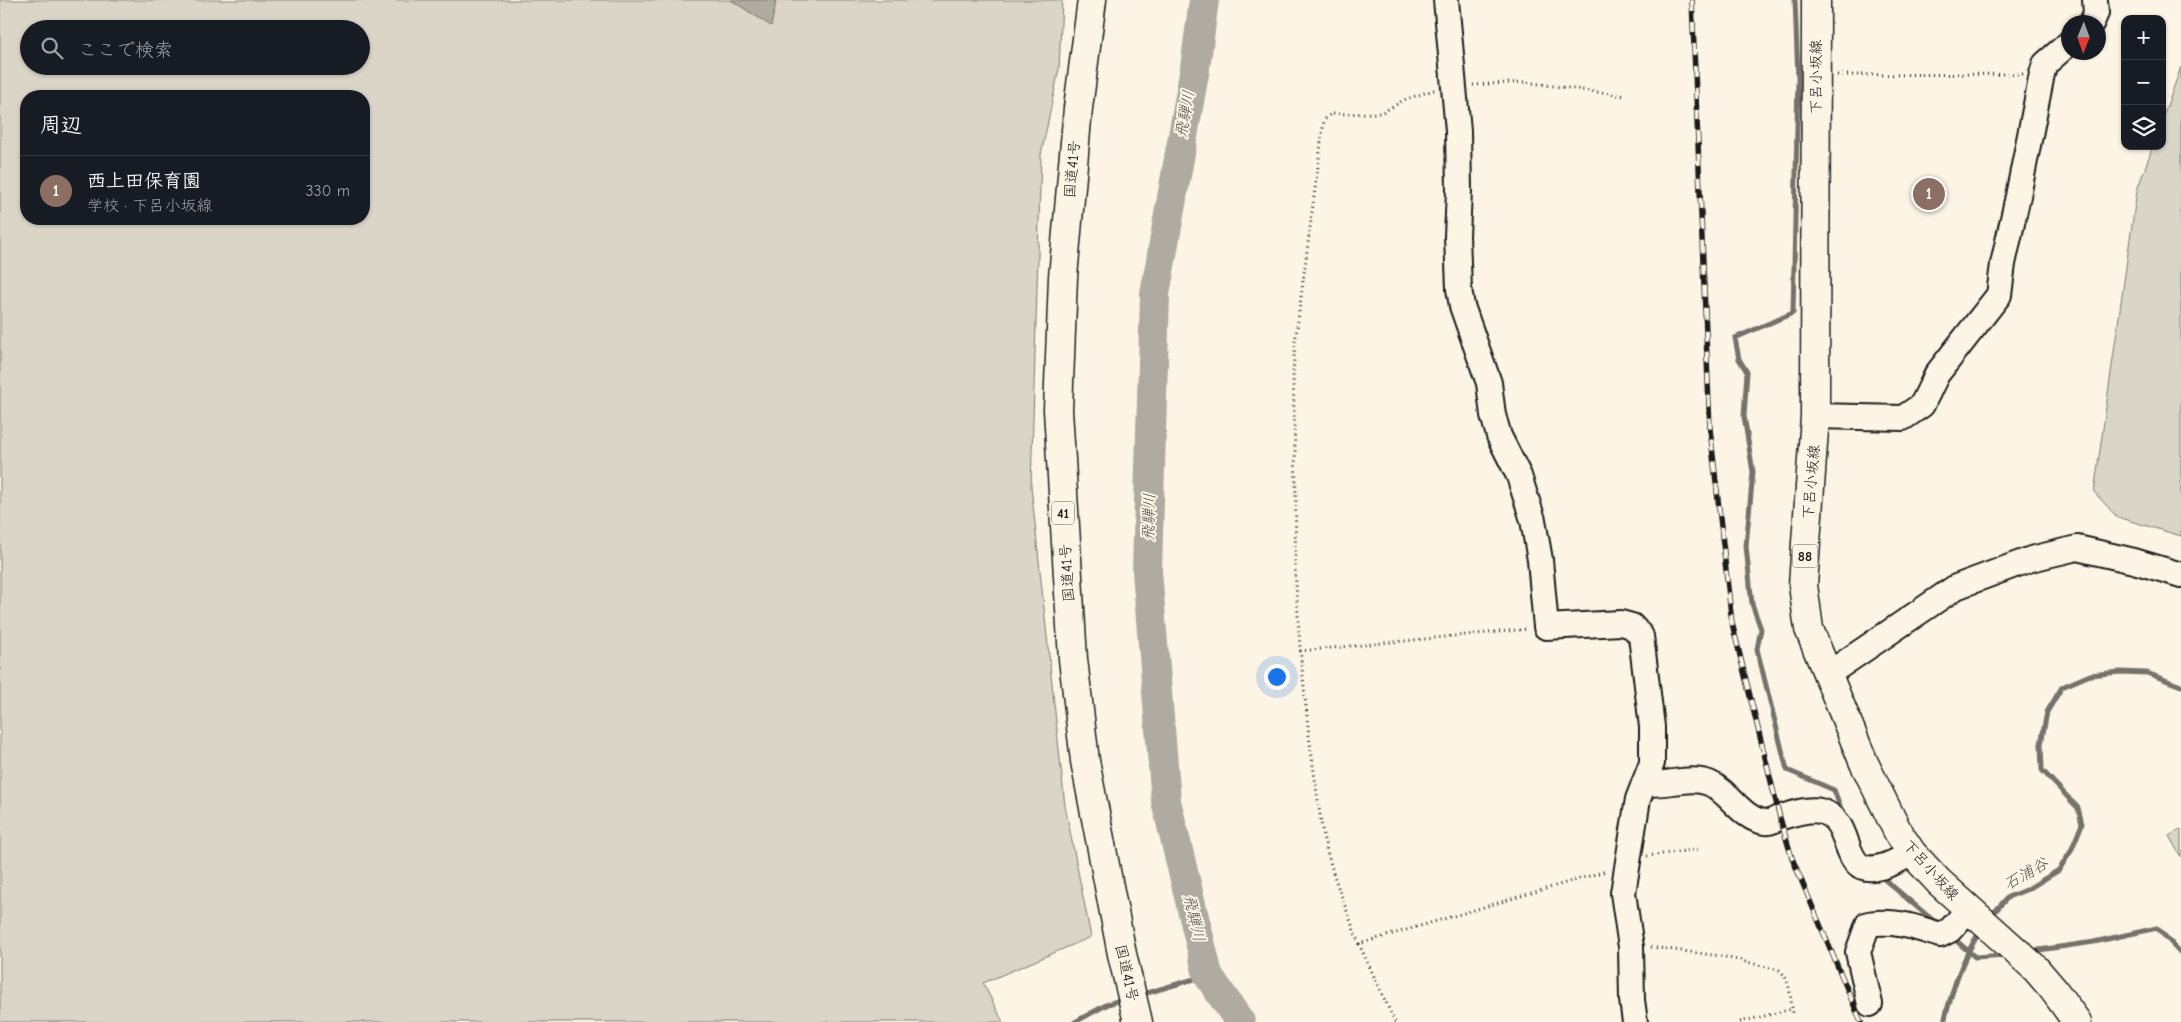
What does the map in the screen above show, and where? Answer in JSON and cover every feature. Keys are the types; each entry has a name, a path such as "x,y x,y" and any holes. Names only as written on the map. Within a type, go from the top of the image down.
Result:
{"main road":[{"name":"国道41号","path":"1092,0 1078,108 1063,277 1058,410 1073,659 1085,761 1122,954 1138,1022"},
{"name":"下呂小坂線","path":"1816,0 1816,416 1803,585 1809,629 1884,804 1898,832 1912,852 1939,882 1968,910 2035,968 2076,1022"}],"street":[{"path":"1446,0 1458,131 1459,191 1457,236 1459,289 1462,306 1489,383 1493,415 1499,436 1519,476 1533,520 1540,560 1546,627 1621,623 1632,626 1641,636 1652,727 1652,763 1638,799 1623,893 1630,944 1632,1000 1635,1022"},
{"path":"2095,0 2095,15"},
{"path":"1816,416 1903,418 1922,405 1937,374 1999,295 2003,264 2042,74 2045,64 2061,50"},
{"path":"1828,674 1956,587 2031,559 2077,548 2134,561 2181,575"},
{"path":"1644,783 1654,785 1700,781 1709,783 1758,821 1767,822 1807,811 1820,811 1830,816 1840,827 1855,863 1865,868 1876,868 1896,862 1912,852"},
{"path":"1870,1004 1858,952 1868,924 1885,921 1897,922 1940,935 1950,930 1968,910"}],"path":[{"path":"1816,76 2042,74"},
{"path":"1395,1022 1358,944 1334,876 1323,836 1309,736 1300,651 1295,568 1296,488 1293,375 1324,120 1331,114 1382,113 1406,99 1430,90 1453,86 1525,82 1625,96"},
{"path":"1300,651 1546,627"},
{"path":"1358,944 1620,867 1627,863 1700,849"},
{"path":"1630,944 1721,956 1779,970 1785,975 1792,1011 1740,1022"}],"shaded area":[{"path":"0,0 1062,0 1059,69 1041,155 1031,486 1065,806 1091,937 983,983 1003,1022 0,1022"},
{"path":"731,0 772,0 776,2 771,26"},
{"path":"2181,67 2181,536 2117,517 2094,492 2137,190 2152,150 2166,150 2166,109"},
{"path":"2181,829 2181,857 2169,836"}],"waterway":[{"name":"飛騨川","path":"1204,0 1195,68 1155,294 1147,571 1166,801 1208,975 1240,1022"},
{"path":"1795,0 1798,79 1793,313 1735,338 1739,359 1747,372 1744,416 1753,472 1746,546 1752,604 1761,629 1757,649 1787,770 1834,790 1843,814"},
{"name":"石浦谷","path":"1990,917 2008,897 2028,889 2059,870 2071,851 2082,824 2078,808 2042,770 2041,744 2047,712 2062,687 2090,675 2120,672 2147,673 2181,686"},
{"path":"1878,874 1936,923"},
{"path":"2032,951 2094,942 2157,928 2181,953"},
{"name":"石浦谷","path":"1944,1022 1958,974 1981,930"},
{"path":"1952,937 1975,957 2006,955"},
{"path":"1140,995 1208,975"},
{"path":"1075,1022 1108,1004 1124,999"}],"railway":[{"path":"1692,0 1710,429 1732,623 1780,818 1792,858 1861,1022"}],"place":[{"name":"西上田保育園","path":"1929,194"}]}
